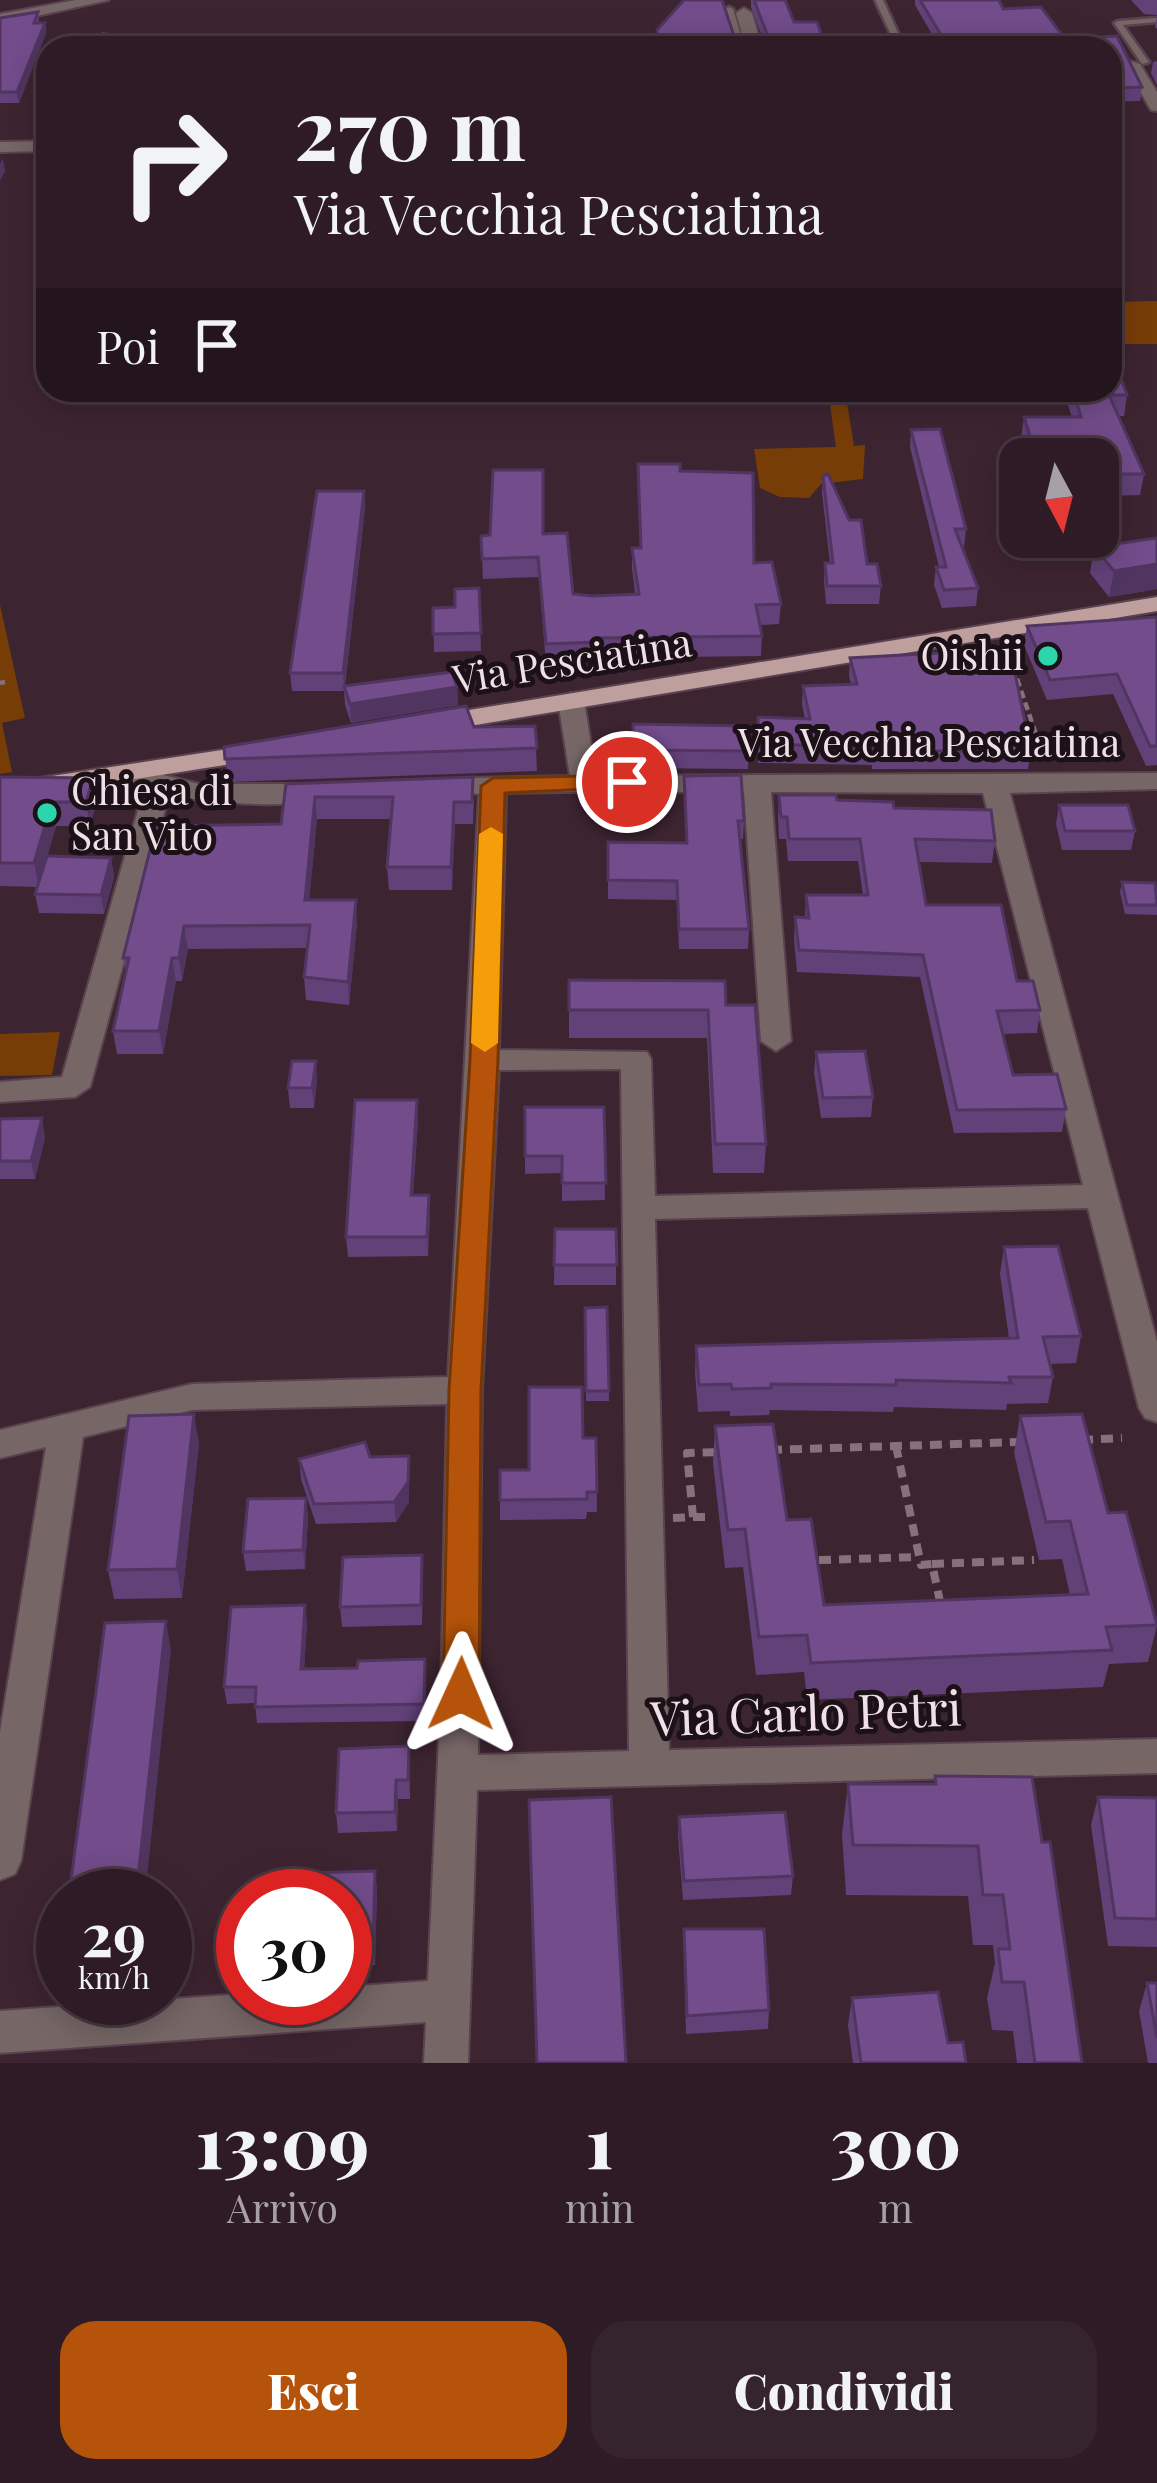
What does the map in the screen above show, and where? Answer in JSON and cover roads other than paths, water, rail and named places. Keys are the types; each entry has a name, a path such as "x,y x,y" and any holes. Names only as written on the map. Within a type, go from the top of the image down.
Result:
{"main road":[{"name":"Via Pesciatina","path":"399,729 1157,604"},
{"path":"0,792 285,748"}],"street":[{"path":"0,19 101,0"},
{"path":"737,11 748,36"},
{"path":"1144,62 1157,106"},
{"path":"0,147 36,146"},
{"path":"572,701 584,782"},
{"path":"128,773 158,787 189,792 340,792"},
{"name":"Via Vecchia Pesciatina","path":"449,788 584,782 995,788 1157,781"},
{"path":"757,783 776,1041"},
{"path":"446,2063 458,1773 465,1390 484,1060 493,786"},
{"path":"0,1092 75,1087 158,787"},
{"path":"995,788 1157,1408"},
{"path":"484,1060 636,1059 649,1770"},
{"path":"641,1208 1102,1196"},
{"path":"0,1444 192,1397 465,1390"},
{"path":"0,1861 67,1426"},
{"name":"Via Carlo Petri","path":"458,1773 1157,1756"},
{"path":"0,2032 448,2000"}],"lane":[{"path":"878,0 895,36"},
{"path":"737,11 740,36"},
{"path":"1144,62 1118,23 1157,20"}],"place":[{"name":"Oishii","path":"1048,656"},
{"name":"Chiesa di San Vito","path":"47,813"}]}
